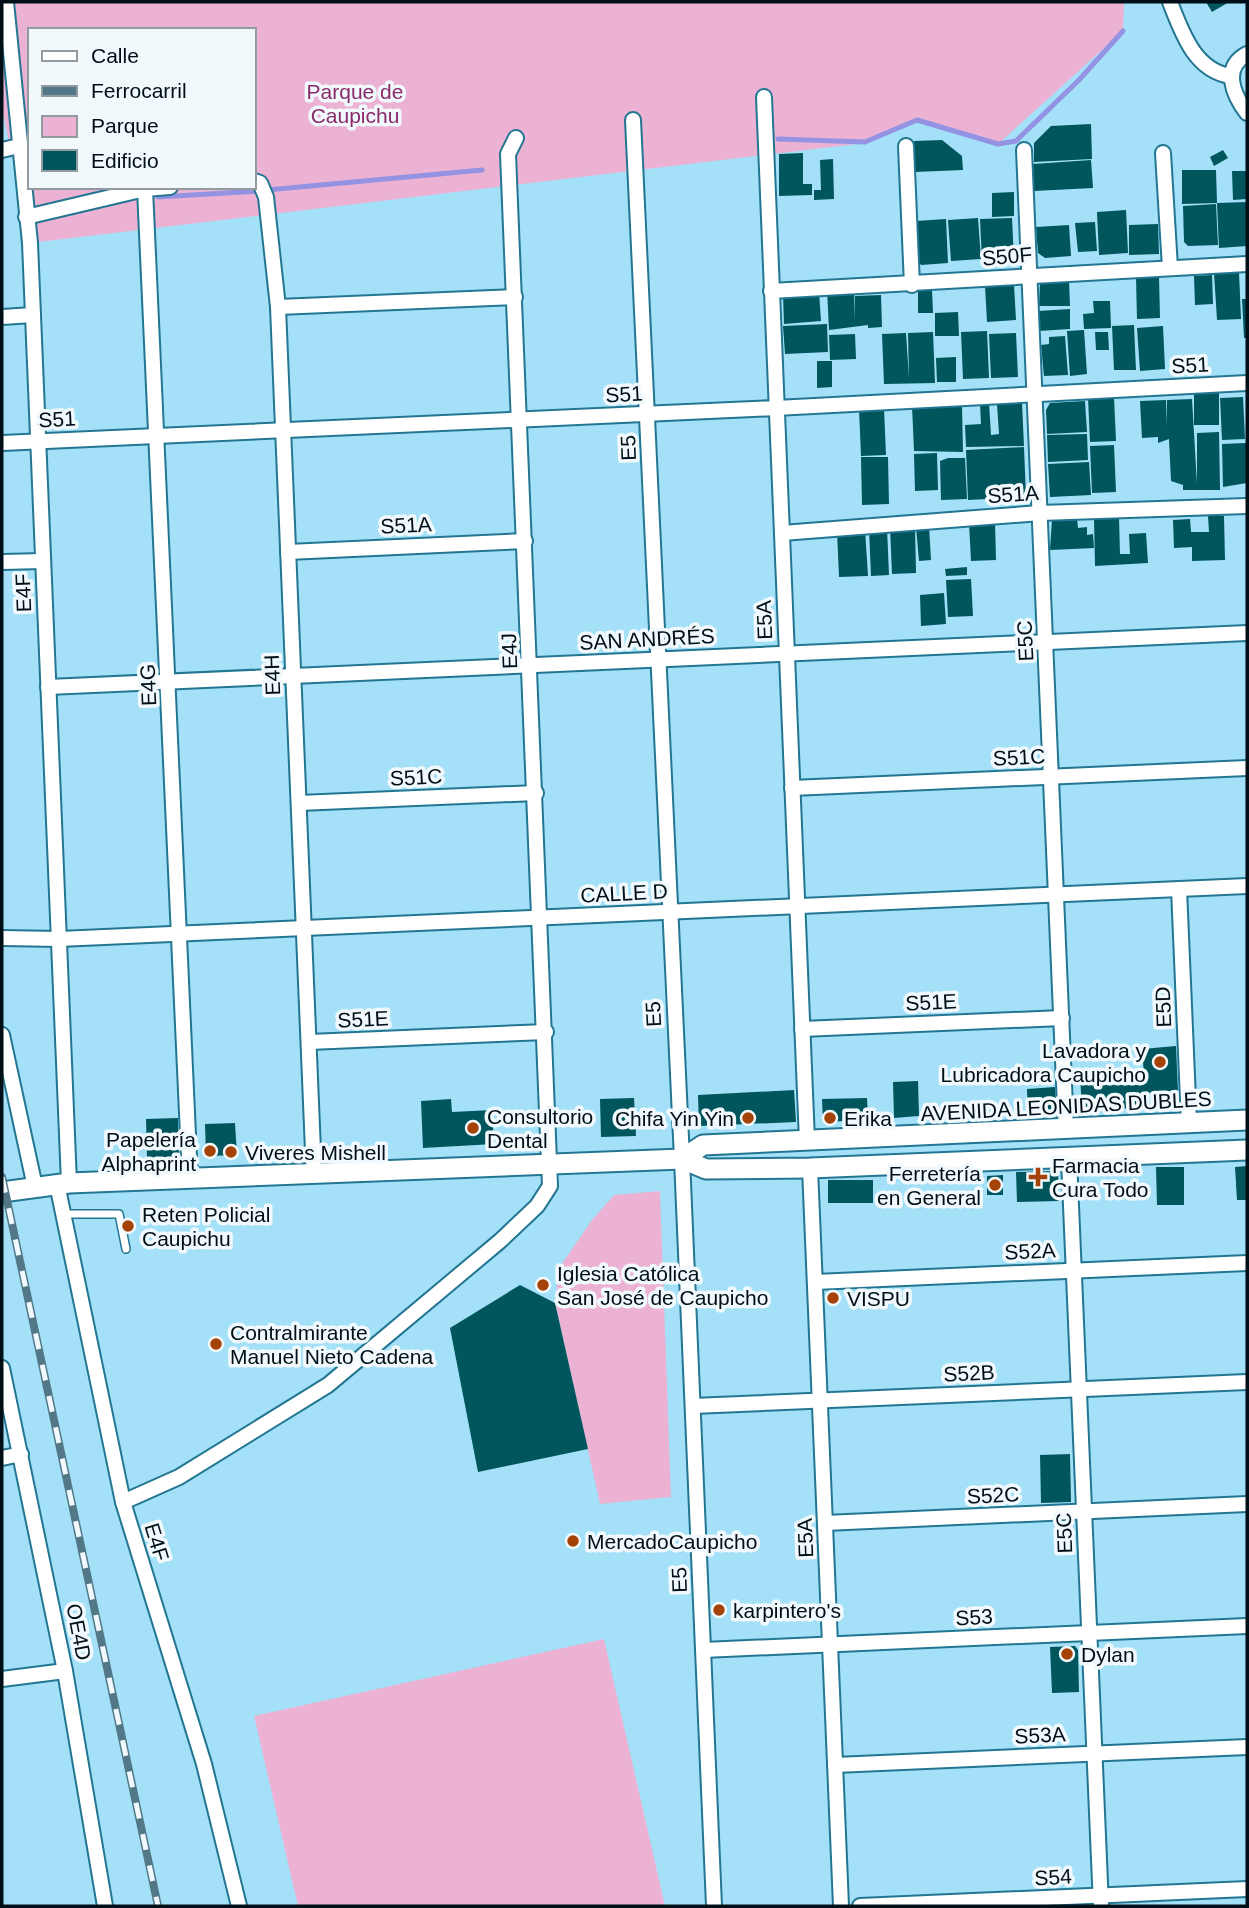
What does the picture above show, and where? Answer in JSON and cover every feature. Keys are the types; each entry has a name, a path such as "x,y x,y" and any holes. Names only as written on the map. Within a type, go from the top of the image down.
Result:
{"main road":[{"name":"AVENIDA LEONIDAS DUBLES","path":"682,1159 703,1145 1247,1120"},
{"name":"AVENIDA LEONIDAS DUBLES","path":"2,1192 63,1183 682,1159 706,1169 810,1168 1247,1150"}],"street":[{"name":"E4F","path":"6,2 5,25 26,217 33,315 59,939 62,1214 123,1502 204,1764 239,1906"},
{"path":"1170,2 1188,42 1201,62 1215,74 1231,76"},
{"path":"1245,55 1231,76 1234,95 1247,113"},
{"name":"E5A","path":"764,97 807,1141"},
{"name":"E5","path":"633,120 714,1906"},
{"name":"E4J","path":"123,1502 179,1477 328,1385 500,1241 537,1206 550,1186 546,1032 508,154 516,138"},
{"path":"2,150 19,146"},
{"path":"906,146 912,285"},
{"name":"E5C","path":"1024,150 1066,1130"},
{"path":"1163,153 1170,268"},
{"name":"E4H","path":"256,182 260,183 266,197 278,307 314,1175"},
{"path":"26,217 145,189"},
{"name":"E4G","path":"145,189 159,436 190,1179"},
{"name":"S50F","path":"771,292 912,285 1028,274 1247,264"},
{"path":"278,307 515,298"},
{"path":"2,317 33,315"},
{"name":"S51","path":"2,443 776,408 1247,383"},
{"name":"S51A","path":"782,533 1040,513 1247,506"},
{"name":"S51A","path":"288,552 525,541"},
{"path":"2,562 43,561"},
{"name":"SAN ANDRÉS","path":"48,687 1247,633"},
{"name":"S51C","path":"792,788 1247,768"},
{"name":"S51C","path":"299,803 536,793"},
{"name":"CALLE D","path":"2,938 59,939 180,934 1247,886"},
{"name":"E5D","path":"1179,889 1189,1123"},
{"name":"S51E","path":"802,1029 1062,1018"},
{"name":"S51E","path":"309,1042 546,1032"},
{"path":"2,1035 35,1187"},
{"name":"E5C","path":"1069,1159 1100,1901"},
{"name":"E5A","path":"810,1168 841,1906"},
{"name":"S52A","path":"815,1282 1247,1263"},
{"name":"OE4D","path":"2,1368 65,1671 105,1906"},
{"name":"S52B","path":"693,1406 1247,1382"},
{"path":"2,1458 21,1454"},
{"name":"S52C","path":"825,1523 1247,1504"},
{"name":"S53","path":"703,1650 1247,1626"},
{"path":"2,1679 65,1671"},
{"name":"S53A","path":"835,1765 1247,1747"},
{"name":"S54","path":"860,1906 1100,1901 1247,1889"}],"lane":[{"path":"62,1214 119,1214 126,1249"}],"green space":[{"name":"Parque de Caupichu","path":"2,2 1124,2 1123,31 998,144 917,120 865,143 30,243 2,108"},
{"path":"660,1191 671,1497 600,1504 555,1303 559,1268 592,1220 614,1195"},
{"path":"604,1639 665,1906 298,1906 254,1716"}],"building":[{"path":"1206,2 1229,2 1212,12"},
{"path":"1091,124 1092,159 1034,162 1034,143 1051,126"},
{"path":"942,140 962,156 963,170 915,172 914,141"},
{"path":"1223,150 1228,158 1214,166 1210,157"},
{"path":"803,153 803,184 812,184 812,195 779,196 779,154"},
{"path":"833,159 834,199 814,200 814,190 821,190 820,160"},
{"path":"1091,160 1093,188 1034,191 1033,164"},
{"path":"1182,170 1216,170 1217,203 1182,204"},
{"path":"1232,171 1247,171 1247,199 1233,200"},
{"path":"1014,192 1014,216 992,217 992,193"},
{"path":"1247,202 1247,246 1219,248 1217,203"},
{"path":"1216,204 1218,245 1188,246 1184,242 1183,206"},
{"path":"1126,210 1128,253 1099,255 1097,212"},
{"path":"978,218 981,259 951,261 948,220"},
{"path":"1012,218 1014,259 982,261 980,219"},
{"path":"946,219 948,263 921,265 918,260 916,221"},
{"path":"1095,222 1097,251 1078,252 1075,223"},
{"path":"1158,224 1159,254 1129,255 1129,225"},
{"path":"1069,225 1071,256 1045,258 1038,253 1036,227"},
{"path":"1239,272 1241,319 1217,320 1214,273"},
{"path":"1212,275 1213,304 1195,305 1194,276"},
{"path":"1159,277 1160,318 1137,319 1136,278"},
{"path":"1069,280 1070,306 1039,306 1040,282 1062,283"},
{"path":"1014,285 1016,320 987,322 985,286"},
{"path":"854,288 855,321 855,296 881,295 882,327 868,328 868,325 829,330 827,289"},
{"path":"932,290 933,313 918,313 918,291"},
{"path":"819,292 821,321 784,324 783,295"},
{"path":"1242,299 1247,299 1247,338 1244,338"},
{"path":"1093,301 1110,301 1111,328 1084,329 1083,314 1094,313"},
{"path":"1070,309 1070,329 1039,331 1038,311"},
{"path":"958,312 959,336 935,336 935,313"},
{"path":"827,324 828,352 785,354 783,326"},
{"path":"1134,325 1136,370 1114,370 1112,326"},
{"path":"1163,326 1165,369 1140,371 1137,328"},
{"path":"1084,330 1087,374 1070,376 1067,331"},
{"path":"987,331 989,378 963,379 961,332"},
{"path":"933,332 935,383 884,384 882,334 906,333 909,378 908,333"},
{"path":"1095,332 1108,332 1109,350 1096,350"},
{"path":"1016,333 1018,377 991,378 989,334"},
{"path":"855,334 856,359 830,360 829,335"},
{"path":"1065,336 1068,375 1044,376 1041,345 1049,344 1049,337"},
{"path":"956,357 956,382 937,382 936,358"},
{"path":"817,361 832,361 832,387 817,388"},
{"path":"1194,393 1219,393 1219,425 1194,425"},
{"path":"1114,397 1116,441 1090,442 1088,398"},
{"path":"1243,397 1245,439 1222,440 1220,398"},
{"path":"1192,399 1197,484 1197,433 1219,432 1220,490 1183,490 1183,485 1171,481 1169,439 1158,443 1158,437 1142,438 1140,401 1166,400 1167,426 1167,400"},
{"path":"1085,401 1087,432 1047,434 1046,410 1050,403"},
{"path":"989,403 991,435 999,434 997,404 1022,403 1024,446 966,447 965,425 981,424 980,404"},
{"path":"912,406 962,406 963,452 914,451"},
{"path":"884,408 886,455 861,456 859,409"},
{"path":"1087,434 1088,460 1048,462 1047,435"},
{"path":"1246,443 1247,483 1223,487 1222,444"},
{"path":"1114,445 1116,492 1092,493 1090,446"},
{"path":"1024,447 1026,497 968,500 966,450"},
{"path":"937,453 938,490 915,491 914,454"},
{"path":"861,457 888,457 889,504 862,505"},
{"path":"965,458 967,499 941,500 940,461"},
{"path":"1089,462 1091,495 1050,497 1048,464"},
{"path":"1208,516 1224,516 1225,560 1192,561 1192,547 1174,548 1173,520 1190,519 1191,532 1209,532"},
{"path":"1119,517 1120,554 1130,554 1129,534 1146,533 1148,563 1095,566 1094,518"},
{"path":"1077,518 1078,528 1087,527 1087,535 1093,534 1094,548 1050,550 1052,519"},
{"path":"995,522 996,560 971,561 969,523"},
{"path":"915,526 916,573 892,574 890,527"},
{"path":"929,526 931,560 919,561 916,527"},
{"path":"887,528 889,575 871,576 869,529"},
{"path":"865,529 868,576 839,577 837,531"},
{"path":"967,567 967,575 946,576 945,569"},
{"path":"971,579 973,616 948,617 946,580"},
{"path":"944,593 946,624 921,626 920,595"},
{"path":"1176,1046 1178,1091 1145,1093 1145,1107 1087,1111 1082,1106 1080,1078 1144,1075 1142,1049"},
{"path":"918,1081 919,1116 894,1118 893,1082"},
{"path":"1055,1087 1057,1114 1028,1115 1027,1089"},
{"path":"794,1090 796,1122 699,1126 698,1095"},
{"path":"634,1098 636,1136 601,1137 600,1099"},
{"path":"867,1098 868,1120 823,1122 822,1099"},
{"path":"451,1099 452,1112 492,1110 494,1144 423,1148 421,1101"},
{"path":"178,1118 179,1157 147,1158 146,1119"},
{"path":"235,1123 237,1155 206,1156 205,1124"},
{"path":"1247,1166 1247,1200 1237,1200 1235,1167"},
{"path":"1156,1167 1184,1167 1184,1205 1157,1205"},
{"path":"1058,1171 1059,1201 1017,1202 1016,1172"},
{"name":"Ferretería en General","path":"1003,1175 1003,1195 987,1195 987,1176"},
{"path":"828,1180 873,1180 873,1203 828,1203"},
{"path":"520,1285 555,1303 588,1449 478,1472 450,1328"},
{"path":"1070,1454 1071,1502 1041,1503 1040,1455"},
{"path":"1075,1646 1078,1650 1079,1692 1052,1693 1050,1647"}],"waterway":[{"path":"778,139 865,142 917,120 998,144 1016,141 1079,80 1123,31"},
{"path":"267,190 482,170"},
{"path":"158,197 261,191"}],"railway":[{"path":"2,1177 158,1906"}],"place":[{"name":"Lavadora y Lubricadora Caupicho","path":"1160,1062"},
{"name":"Chifa Yin Yin","path":"748,1118"},
{"name":"Erika","path":"830,1118"},
{"name":"Consultorio Dental","path":"473,1128"},
{"name":"Papelería Alphaprint","path":"210,1151"},
{"name":"Viveres Mishell","path":"231,1152"},
{"name":"Farmacia Cura Todo","path":"1038,1177"},
{"name":"Ferretería en General","path":"995,1185"},
{"name":"Reten Policial Caupichu","path":"128,1226"},
{"name":"Iglesia Católica San José de Caupicho","path":"543,1285"},
{"name":"VISPU","path":"833,1298"},
{"name":"Contralmirante Manuel Nieto Cadena","path":"216,1344"},
{"name":"MercadoCaupicho","path":"573,1541"},
{"name":"karpintero's","path":"719,1610"},
{"name":"Dylan","path":"1067,1654"}]}
